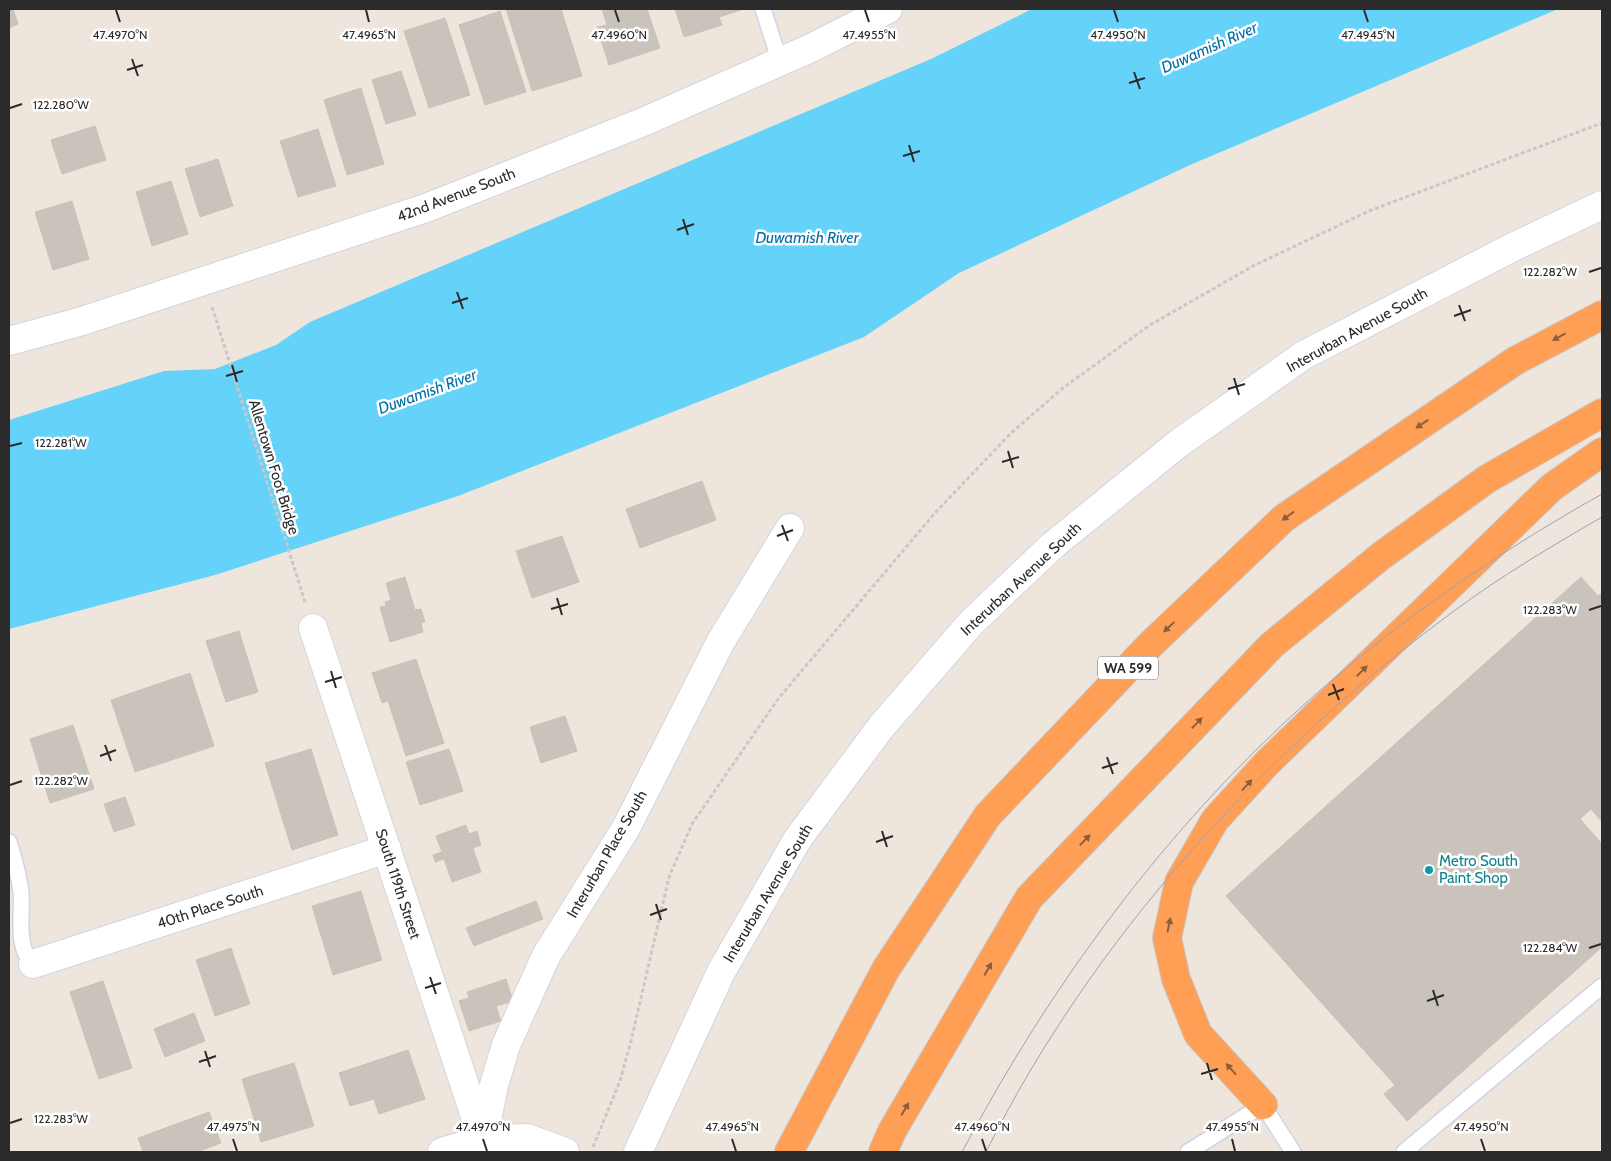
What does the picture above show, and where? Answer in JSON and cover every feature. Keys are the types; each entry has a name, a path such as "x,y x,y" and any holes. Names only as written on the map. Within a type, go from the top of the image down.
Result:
{"highway":[{"name":"WA 599","path":"790,1152 886,969 988,815 1150,645 1284,518 1515,361 1602,315"},
{"path":"883,1152 892,1131 1029,898 1272,645 1381,556 1487,479 1602,413"},
{"path":"1263,1105 1198,1034 1176,979 1167,938 1179,882 1215,820 1266,764 1552,487 1602,452"}],"street":[{"name":"42nd Avenue South","path":"9,341 79,322 426,208 643,122 811,48 888,9"},
{"name":"Interurban Avenue South","path":"638,1152 721,972 797,840 881,727 971,623 1052,546 1179,443 1304,355 1513,247 1602,205"},
{"name":"Interurban Place South","path":"483,1140 494,1085 506,1045 546,956 626,828 721,641 790,528"},
{"name":"South 119th Street","path":"313,628 483,1140"},
{"name":"40th Place South","path":"33,964 387,849"},
{"path":"442,1152 483,1140 527,1138 565,1152"}],"lane":[{"path":"763,9 780,62"},
{"path":"9,842 21,892 23,946 26,958 33,964"},
{"path":"1404,1152 1602,986"},
{"path":"1188,1152 1263,1105 1293,1152"}],"path":[{"path":"591,1152 620,1081 669,877 692,824 778,700 934,514 1011,433 1063,388 1150,325 1253,266 1369,211 1602,123"},
{"name":"Allentown Foot Bridge","path":"214,313 313,628"}],"water":[{"name":"Duwamish River","path":"1032,9 1558,9 1190,165 959,273 864,337 458,496 215,575 9,629 9,420 164,371 215,369 276,345 310,322 931,59"}],"building":[{"path":"9,9 13,9 18,24 9,28"},
{"path":"506,9 561,9 582,76 532,91"},
{"path":"602,9 647,9 660,48 609,65 597,27 607,25"},
{"path":"675,9 744,9 719,17 722,25 684,37"},
{"path":"500,11 526,92 485,105 459,25"},
{"path":"445,18 470,95 429,108 404,31"},
{"path":"401,71 416,115 386,124 372,80"},
{"path":"361,88 384,164 347,175 324,100"},
{"path":"95,126 106,160 62,174 51,140"},
{"path":"318,129 336,186 298,197 280,141"},
{"path":"218,159 233,206 200,217 185,169"},
{"path":"171,181 188,234 152,246 136,192"},
{"path":"72,201 89,259 53,270 35,212"},
{"path":"702,481 716,520 640,548 626,509"},
{"path":"562,536 579,582 532,598 516,551"},
{"path":"405,577 415,610 421,609 425,622 421,623 423,632 390,642 380,607 386,606 385,602 391,600 386,583"},
{"name":"Metro South Paint Shop","path":"1581,577 1598,596 1602,593 1602,822 1591,809 1580,819 1602,844 1602,947 1407,1121 1384,1094 1395,1085 1226,896"},
{"path":"239,631 258,692 226,702 206,641"},
{"path":"416,659 444,743 406,756 388,701 382,703 372,673"},
{"path":"190,673 214,746 135,772 111,700"},
{"path":"565,716 577,751 541,763 530,727"},
{"path":"73,725 94,789 50,803 30,739"},
{"path":"311,749 338,835 292,850 265,763"},
{"path":"449,749 463,791 420,805 406,762"},
{"path":"125,797 135,825 114,832 104,804"},
{"path":"466,825 469,834 477,831 481,845 473,848 481,872 452,882 444,859 435,862 433,855 442,852 436,836"},
{"path":"361,891 382,960 333,975 312,906"},
{"path":"536,901 543,919 474,946 466,928"},
{"path":"231,948 250,1004 215,1016 196,960"},
{"path":"506,979 513,1001 496,1006 501,1021 469,1031 459,1001 469,998 467,992"},
{"path":"103,981 132,1068 99,1079 70,992"},
{"path":"194,1013 205,1041 165,1057 154,1029"},
{"path":"408,1050 425,1099 379,1114 374,1099 350,1106 339,1073"},
{"path":"294,1063 314,1126 261,1142 242,1079"},
{"path":"209,1112 221,1143 197,1152 143,1152 138,1138"}],"tram line":[{"path":"962,1152 1034,1029 1073,969 1115,911 1207,801 1256,750 1308,701 1377,643 1413,616 1524,540 1602,494"},
{"path":"986,1152 1029,1073 1077,997 1130,924 1188,854 1250,788 1315,725 1383,666 1454,611 1508,574 1602,517"}],"place":[{"name":"Metro South Paint Shop","path":"1429,870"}]}
